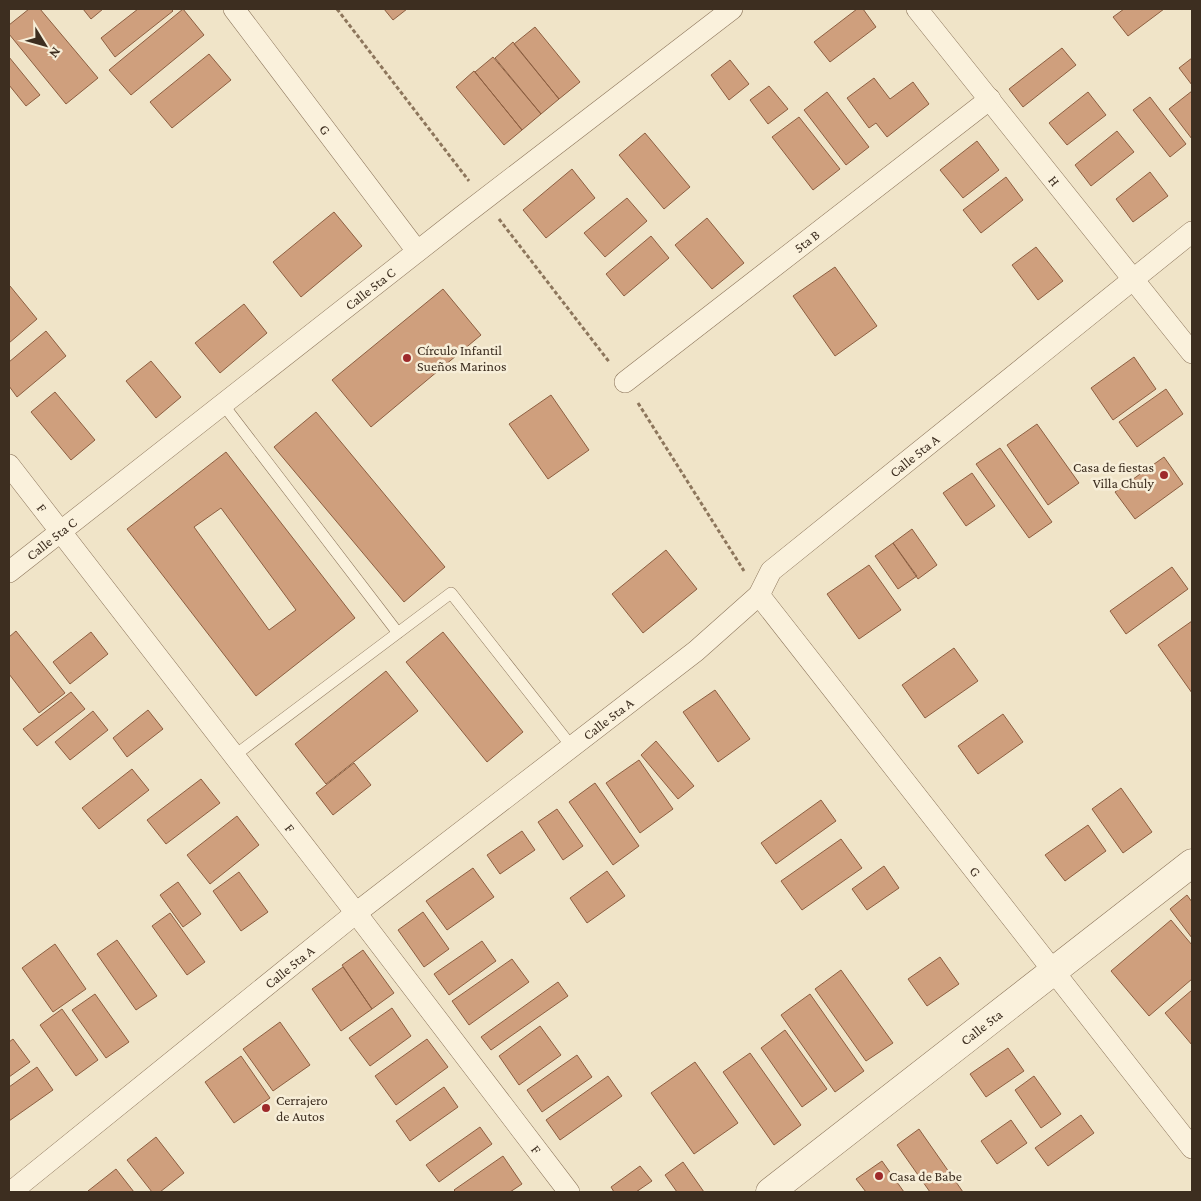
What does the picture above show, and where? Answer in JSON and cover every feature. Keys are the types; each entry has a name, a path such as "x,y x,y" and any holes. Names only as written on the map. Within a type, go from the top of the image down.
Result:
{"street":[{"name":"G","path":"234,9 417,251"},
{"name":"Calle 5ta C","path":"9,572 417,251 732,9"},
{"name":"H","path":"917,9 1192,353"},
{"name":"5ta B","path":"625,382 990,99"},
{"name":"Calle 5ta A","path":"11,1192 356,913 696,651 759,596 771,571 1192,232"},
{"name":"F","path":"9,465 356,913 569,1192"},
{"name":"G","path":"759,596 1192,1148"},
{"name":"Calle 5ta","path":"770,1192 1192,863"}],"lane":[{"path":"222,403 398,634"},
{"path":"234,756 452,593 572,747"}],"path":[{"path":"337,9 484,200"}],"building":[{"path":"29,9 40,9 98,78 66,104 9,34 9,25"},
{"path":"83,9 103,9 91,19"},
{"path":"138,9 171,9 173,11 115,57 101,38"},
{"path":"183,9 204,35 131,95 109,70"},
{"path":"384,9 407,9 393,20"},
{"path":"857,9 863,9 876,27 830,62 814,42"},
{"path":"1124,9 1164,9 1128,36 1113,17"},
{"path":"535,27 580,82 559,99 514,44"},
{"path":"513,42 559,99 541,114 495,58"},
{"path":"1062,48 1076,65 1023,107 1009,89"},
{"path":"209,54 231,80 172,128 150,102"},
{"path":"9,57 40,95 26,106 9,85"},
{"path":"493,57 541,114 522,130 475,72"},
{"path":"1192,58 1192,85 1179,68"},
{"path":"730,60 749,84 729,100 711,75"},
{"path":"474,71 522,130 504,145 456,87"},
{"path":"874,78 890,99 913,82 929,104 887,137 876,123 869,128 847,98"},
{"path":"769,86 788,109 768,124 750,100"},
{"path":"1192,91 1192,139 1169,109"},
{"path":"827,92 869,147 846,165 804,110"},
{"path":"1088,92 1106,115 1067,145 1049,123"},
{"path":"1150,97 1186,144 1170,157 1133,110"},
{"path":"799,117 840,169 813,190 772,137"},
{"path":"1117,131 1134,152 1091,186 1075,165"},
{"path":"645,133 690,187 664,209 619,155"},
{"path":"977,141 999,170 963,198 940,170"},
{"path":"572,169 595,198 546,238 523,210"},
{"path":"1150,172 1168,196 1133,222 1116,199"},
{"path":"1006,177 1023,200 981,233 963,210"},
{"path":"627,198 647,221 605,257 584,233"},
{"path":"334,212 362,246 301,297 273,262"},
{"path":"707,218 744,263 712,289 675,245"},
{"path":"651,236 669,258 624,296 606,274"},
{"path":"1036,247 1063,281 1038,300 1012,265"},
{"path":"835,267 877,326 835,356 793,296"},
{"path":"9,287 37,319 9,343"},
{"name":"Círculo Infantil Sueños Marinos","path":"443,289 481,335 371,427 332,380"},
{"path":"244,304 267,333 220,373 195,343"},
{"path":"46,331 66,356 17,397 9,386 9,362"},
{"path":"1134,357 1156,389 1113,420 1091,388"},
{"path":"151,361 181,397 156,418 126,381"},
{"path":"1166,389 1183,414 1137,447 1119,422"},
{"path":"55,392 95,440 71,460 31,412"},
{"path":"551,395 589,450 548,479 509,424"},
{"path":"316,412 445,567 404,602 274,447"},
{"path":"1037,424 1079,483 1048,505 1007,445"},
{"path":"1000,448 1052,522 1029,538 976,464"},
{"path":"226,452 355,618 256,696 127,529","holes":["221,508 296,610 269,630 194,527"]},
{"path":"1164,457 1183,484 1135,519 1115,492"},
{"path":"972,473 995,506 966,526 943,493"},
{"path":"912,529 937,565 918,579 893,543"},
{"path":"893,543 917,576 898,589 875,556"},
{"path":"666,550 697,589 643,633 612,594"},
{"path":"869,565 901,610 859,639 827,594"},
{"path":"1172,567 1188,589 1126,634 1110,611"},
{"path":"1192,621 1192,693 1158,645"},
{"path":"16,631 65,693 39,713 9,674 9,637"},
{"path":"91,632 108,654 70,684 53,662"},
{"path":"443,632 523,732 487,762 406,662"},
{"path":"954,648 978,681 925,718 902,685"},
{"path":"386,671 418,711 326,784 295,744"},
{"path":"715,690 750,739 718,762 683,712"},
{"path":"71,692 85,709 37,746 23,729"},
{"path":"148,710 163,729 127,757 113,738"},
{"path":"93,711 108,730 70,760 55,742"},
{"path":"1003,714 1023,742 978,774 958,746"},
{"path":"656,741 694,786 678,799 641,755"},
{"path":"639,760 673,809 640,833 606,783"},
{"path":"354,763 371,785 333,815 316,793"},
{"path":"132,769 149,790 99,829 82,808"},
{"path":"201,779 220,803 166,844 147,820"},
{"path":"595,783 639,846 613,865 569,802"},
{"path":"1121,788 1152,832 1123,853 1092,809"},
{"path":"821,800 836,821 776,864 761,843"},
{"path":"557,809 583,846 563,860 538,822"},
{"path":"237,816 259,845 210,884 187,855"},
{"path":"1088,825 1106,851 1065,881 1045,855"},
{"path":"522,831 535,850 500,874 487,855"},
{"path":"841,839 862,868 802,910 781,881"},
{"path":"884,866 899,888 867,910 852,889"},
{"path":"473,868 494,897 447,930 426,901"},
{"path":"607,871 625,896 587,923 570,898"},
{"path":"239,872 268,912 241,931 213,891"},
{"path":"178,882 201,914 183,927 160,895"},
{"path":"1187,895 1192,902 1192,938 1170,909"},
{"path":"423,912 449,949 424,967 398,930"},
{"path":"170,913 205,962 187,975 152,926"},
{"path":"1171,920 1192,945 1192,979 1149,1016 1111,971"},
{"path":"117,940 157,996 136,1010 97,954"},
{"path":"482,941 496,961 449,995 434,974"},
{"path":"55,944 86,989 53,1012 22,968"},
{"path":"363,950 394,993 372,1009 342,965"},
{"path":"940,957 959,984 927,1006 908,979"},
{"path":"512,959 529,982 469,1025 452,1001"},
{"path":"343,967 372,1009 341,1031 312,989"},
{"path":"841,970 893,1043 866,1061 815,989"},
{"path":"558,982 568,996 491,1050 481,1037"},
{"path":"1192,990 1192,1045 1165,1013"},
{"path":"95,994 129,1042 106,1058 72,1010"},
{"path":"810,994 864,1071 835,1092 781,1015"},
{"path":"392,1008 411,1036 370,1066 349,1038"},
{"path":"62,1009 98,1060 76,1076 40,1025"},
{"path":"280,1022 310,1065 273,1091 243,1049"},
{"path":"540,1026 561,1055 519,1085 499,1056"},
{"path":"785,1030 827,1089 802,1107 761,1048"},
{"path":"13,1039 30,1062 9,1077 9,1042"},
{"path":"427,1039 448,1067 396,1105 375,1076"},
{"path":"1008,1048 1024,1071 986,1097 970,1074"},
{"path":"750,1053 801,1125 774,1145 723,1072"},
{"path":"577,1055 592,1077 542,1112 527,1090"},
{"path":"241,1056 270,1098 234,1123 205,1082"},
{"path":"695,1062 738,1123 694,1154 651,1093"},
{"path":"37,1067 53,1090 9,1121 9,1087"},
{"path":"608,1076 622,1096 560,1140 546,1120"},
{"path":"1034,1076 1061,1114 1041,1128 1015,1090"},
{"path":"444,1087 458,1107 410,1141 396,1121"},
{"path":"1081,1115 1094,1133 1048,1166 1035,1148"},
{"path":"1011,1120 1027,1143 997,1164 981,1141"},
{"path":"480,1127 492,1144 439,1182 426,1165"},
{"path":"919,1129 963,1192 930,1192 897,1145"},
{"path":"156,1137 184,1173 160,1192 152,1192 127,1160"},
{"path":"503,1156 522,1184 510,1192 456,1192 454,1190"},
{"path":"882,1161 904,1192 866,1192 856,1179"},
{"path":"683,1162 704,1192 677,1192 665,1175"},
{"path":"640,1166 652,1181 636,1192 614,1192 611,1187"},
{"path":"116,1169 134,1192 88,1191"}],"place":[{"name":"Círculo Infantil Sueños Marinos","path":"407,358"},
{"name":"Casa de fiestas Villa Chuly","path":"1164,475"},
{"name":"Cerrajero de Autos","path":"266,1108"},
{"name":"Casa de Babe","path":"879,1176"}]}
